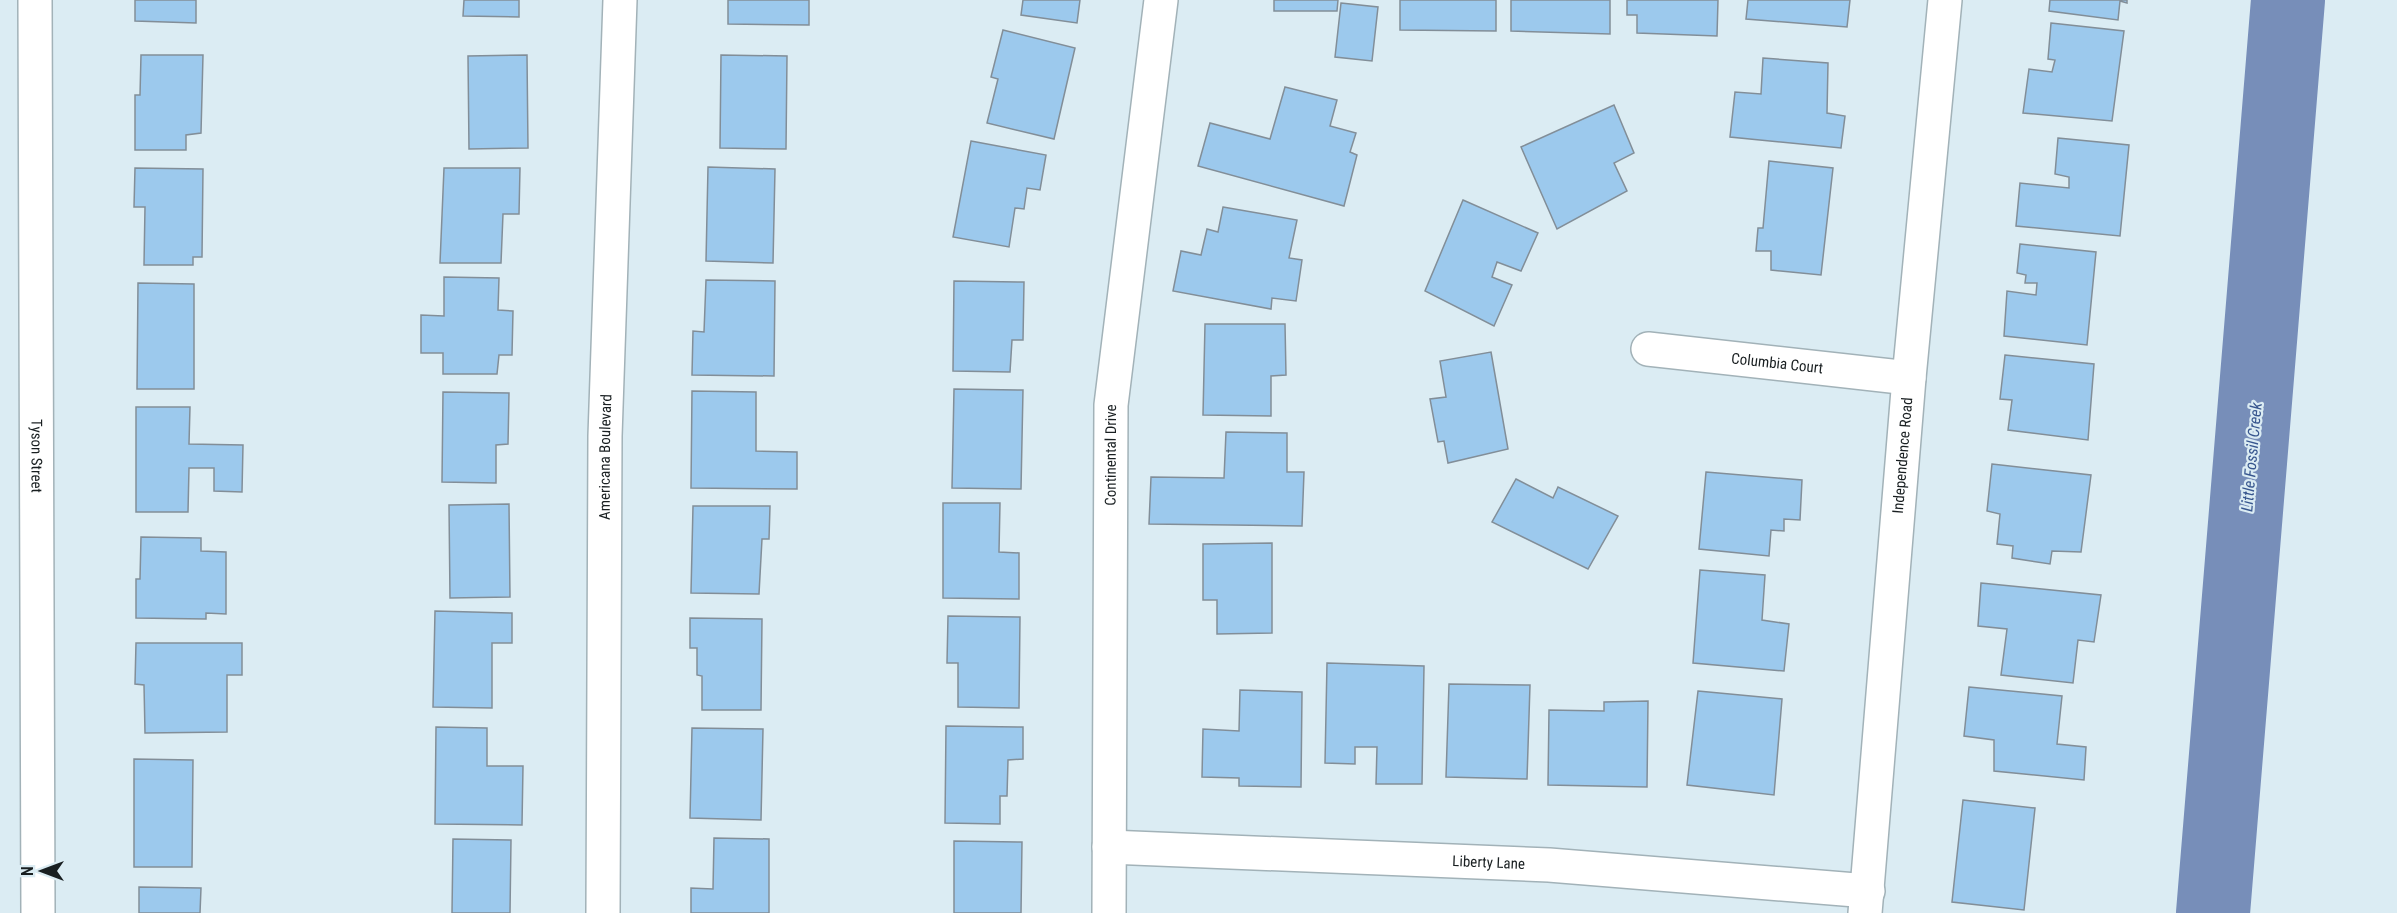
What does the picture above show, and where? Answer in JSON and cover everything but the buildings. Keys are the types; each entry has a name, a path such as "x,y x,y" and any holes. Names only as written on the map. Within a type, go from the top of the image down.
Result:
{"street":[{"name":"Tyson Street","path":"35,0 38,913"},
{"name":"Americana Boulevard","path":"603,913 606,436 620,0"},
{"name":"Continental Drive","path":"1109,913 1111,405 1161,0"},
{"name":"Independence Road","path":"1866,902 1909,378 1945,0"},
{"name":"Columbia Court","path":"1648,349 1909,378"},
{"name":"Liberty Lane","path":"1109,847 1549,865 1866,902"}],"waterway":[{"name":"Little Fossil Creek","path":"2213,913 2288,0"}]}
